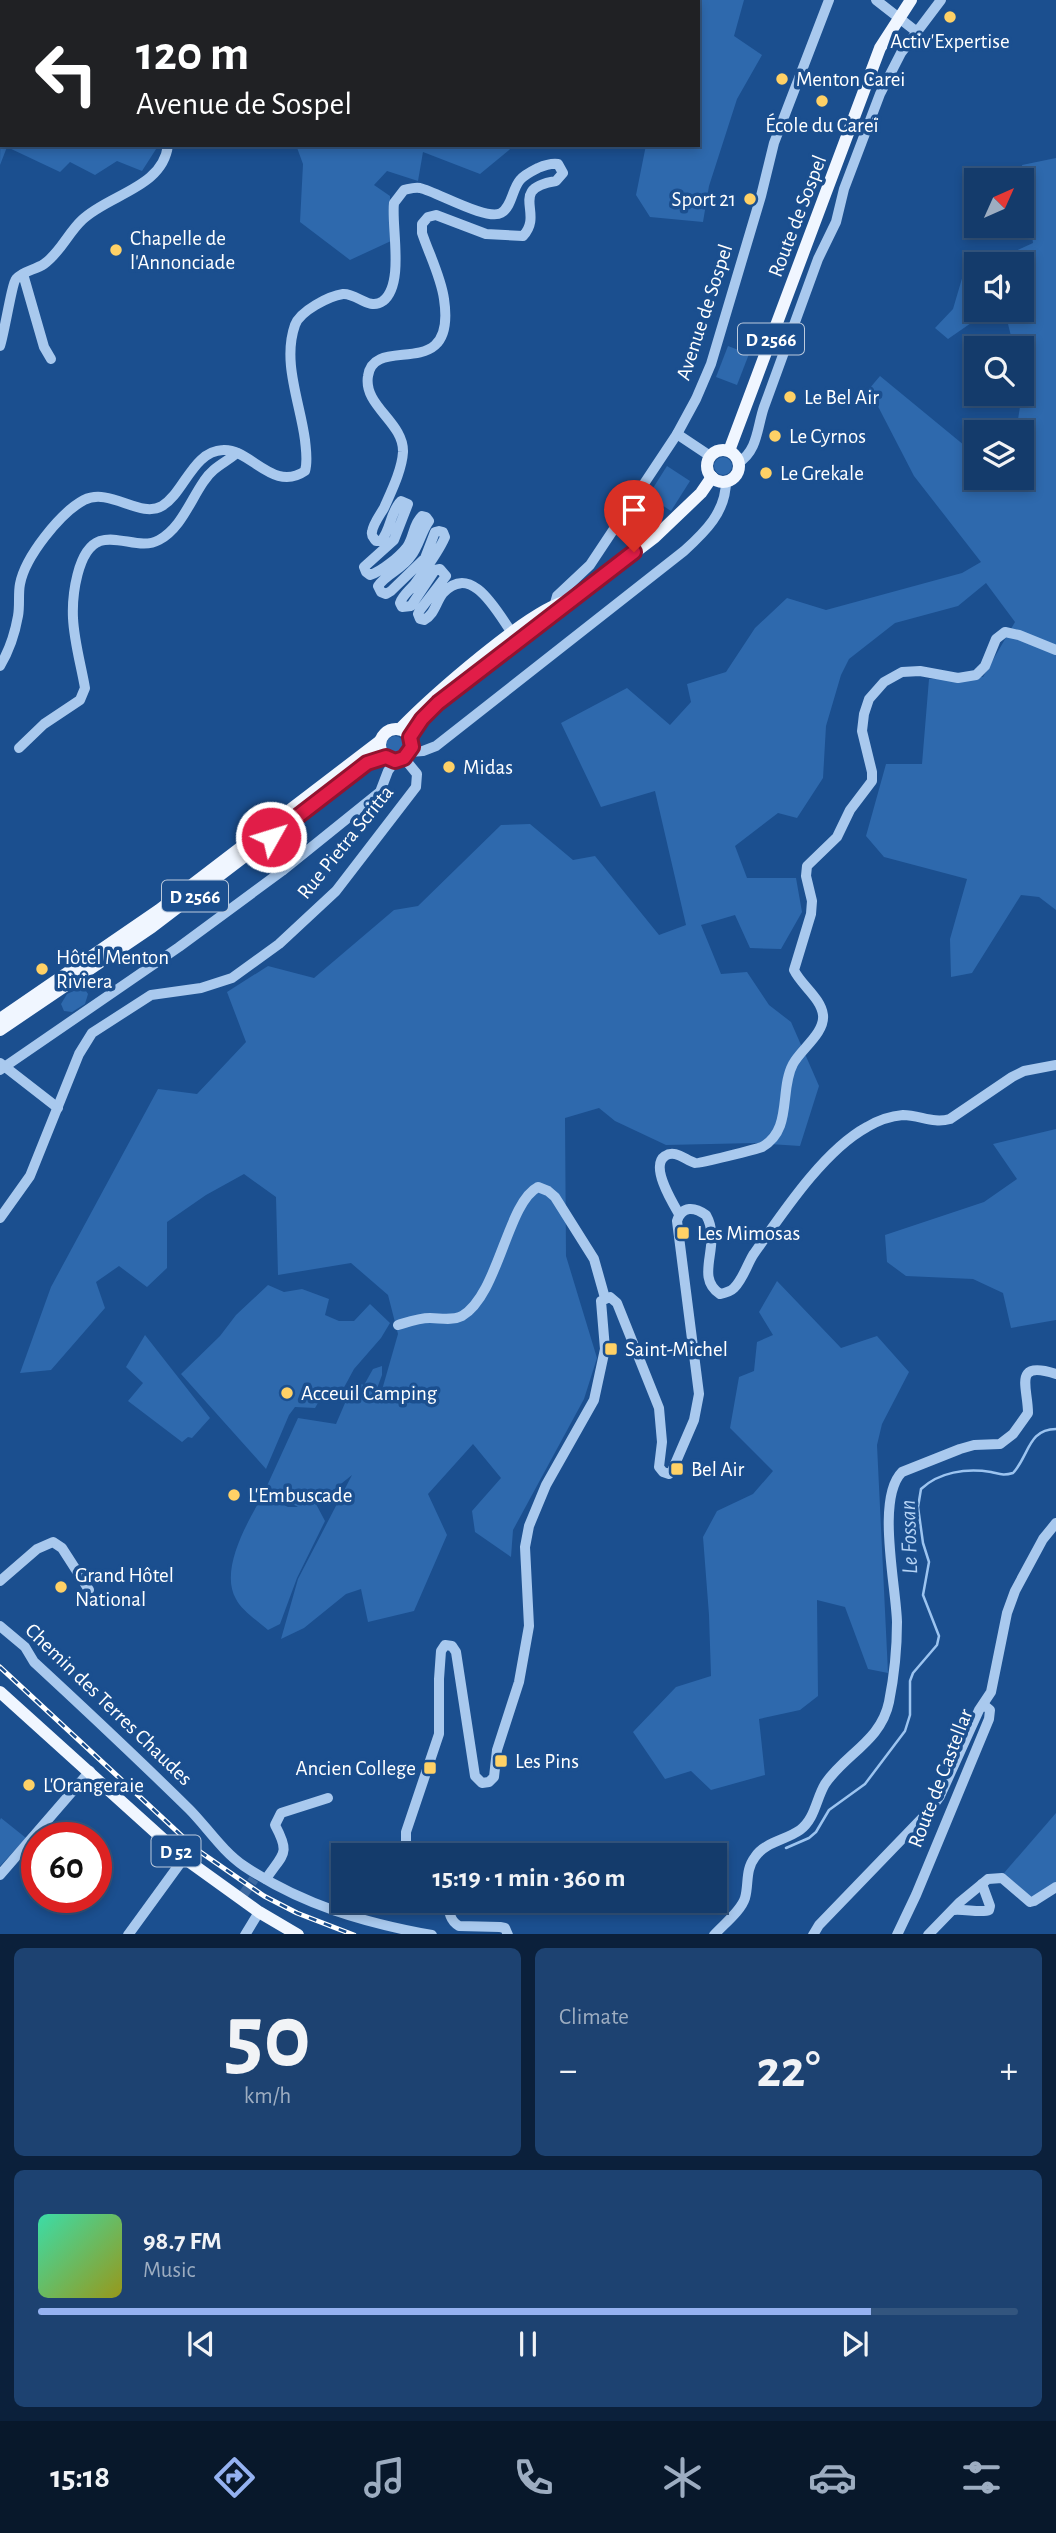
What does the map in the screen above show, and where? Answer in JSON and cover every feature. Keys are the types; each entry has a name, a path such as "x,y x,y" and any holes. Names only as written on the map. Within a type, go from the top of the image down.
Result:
{"main road":[{"name":"Route de Sospel","path":"729,451 880,48 911,0"},
{"path":"720,450 729,451 735,455 738,463 734,477 726,481 712,477 708,469 710,456 720,450"},
{"name":"Avenue de Sospel","path":"405,733 431,699 512,633 562,602 655,537 701,493 712,477"},
{"name":"Avenue de Sospel","path":"405,733 438,703 559,612 562,602"},
{"path":"385,732 405,733 399,757 381,750 380,741 385,732"},
{"name":"D 2566","path":"0,1019 159,910 380,741"},
{"name":"D 2566","path":"0,1030 162,920 367,763 399,757"},
{"name":"D 52","path":"0,1692 184,1858 242,1897 259,1912 298,1934"}],"street":[{"name":"Avenue de Sospel","path":"562,602 556,596 590,565 677,433 696,399 711,364 774,143 829,0"},
{"path":"876,0 918,32"},
{"path":"738,463 752,451 764,407 818,259 836,222 844,190 887,78 901,53 941,0"},
{"path":"0,346 13,282 51,258 73,230 93,211 150,178 164,160 167,147"},
{"path":"0,666 13,638 19,615 20,584 25,569 44,539 70,511 85,500 98,496 148,510 157,509 173,498 198,463 218,450 229,449 271,473 292,477 305,471 308,463 302,413 289,359 295,326 299,316 307,310 338,296 345,294 372,305 381,303 387,296 396,265 394,203 404,190 417,187 494,215 502,212 508,205 519,181 527,174 551,163 558,164 563,173 560,179 538,184 532,190 529,230 523,236 486,234 436,215 428,217 422,224 422,233 442,288 445,302 444,333 440,342 430,350 388,356 371,368 368,375 372,397 400,436 402,445 399,468 385,506 372,529 372,536 376,541 385,537 396,505 404,501 408,504 408,509 401,519 394,540 368,562 364,567 366,572 370,575 376,573 407,547 417,521 422,516 426,517 429,521 411,556 403,566 382,580 378,586 381,592 386,594 391,591 418,565 430,550 435,532 443,532 445,537 441,547 402,598 402,607 411,606 435,570 440,569 446,576 420,610 420,619 430,617 440,596 450,586 466,582 481,590 512,633"},
{"path":"23,274 44,346 51,359"},
{"path":"677,433 710,456"},
{"path":"19,748 44,724 80,700 83,695 85,688 73,617 79,565 85,555 100,541 150,544 159,540 180,520 214,468 237,453"},
{"path":"58,1108 1,1066 179,947 282,870 380,792 388,771 399,757 436,746 684,551 705,532 720,511 725,500 726,481"},
{"path":"679,1214 660,1174 659,1165 662,1158 666,1154 674,1154 696,1163 708,1163 732,1153 761,1148 770,1140 784,1116 788,1078 793,1064 823,1022 823,1012 818,1002 794,970 811,914 807,866 836,837 850,810 872,781 862,731 869,699 884,682 902,672 920,671 958,678 976,676 985,666 996,639 1005,632 1056,650"},
{"name":"Rue Pietra Scritta","path":"0,1218 30,1176 79,1054 92,1033 151,995 201,988 232,978 279,944 336,891 416,787 417,774 399,757"},
{"path":"605,1297 610,1297 617,1303 659,1408 662,1441 659,1467 668,1474 672,1471 694,1420 699,1394 683,1283 677,1221 679,1214 684,1209 691,1208 706,1215 713,1233 707,1277 711,1288 720,1294 726,1292 733,1289 754,1255 809,1180 851,1138 868,1126 904,1115 941,1122 950,1119 1024,1071 1056,1065"},
{"path":"398,1325 428,1318 460,1318 470,1309 503,1251 523,1200 538,1187 555,1198 594,1259 605,1297"},
{"path":"406,1843 406,1832 439,1734 439,1679 441,1651 445,1645 452,1646 456,1651 475,1776 482,1783 489,1782 494,1777 497,1750 519,1682 530,1626 525,1547 528,1525 546,1485 594,1400 605,1349 604,1322 600,1306 605,1297"},
{"path":"715,1934 741,1905 745,1897 748,1871 756,1854 799,1831 808,1823 828,1780 875,1734 886,1712 896,1646 897,1622 888,1515 891,1487 896,1478 902,1472 960,1449 1005,1441 1028,1413 1024,1382 1027,1375 1033,1370 1056,1374"},
{"name":"Route de Castellar","path":"897,1934 916,1895 989,1719 990,1710 984,1705 994,1683 1007,1613 1015,1591 1043,1539 1056,1523"},
{"path":"0,1581 30,1554 53,1542 62,1548 89,1590"},
{"name":"Chemin des Terres Chaudes","path":"0,1626 25,1647 34,1662 190,1810 242,1868 302,1899 350,1917 432,1934"},
{"path":"813,1934 826,1917 930,1810 940,1796 979,1710 984,1705"},
{"path":"0,1875 90,1771"},
{"path":"266,1879 285,1851 285,1842 275,1825 276,1819 281,1813 328,1798"},
{"path":"128,1934 184,1858"},
{"path":"928,1934 960,1902 994,1877 1002,1878 1030,1902 1056,1887"},
{"path":"954,1910 989,1910 982,1884"},
{"path":"246,1934 259,1912"},
{"path":"449,1913 454,1923 459,1926 500,1927 505,1928 508,1934"}],"shaded area":[{"path":"700,0 744,0 734,36 762,55 737,99 709,186 703,222 650,217 636,195 646,147 700,147"},
{"path":"0,147 7,147 0,165"},
{"path":"7,147 157,147 142,171 117,161 95,175 70,162 60,172"},
{"path":"297,147 513,147 480,174 423,152 418,181 387,171 374,185 390,196 391,241 350,260 300,222 303,164"},
{"path":"1056,158 1056,910 1039,897 1021,895 972,973 951,977 950,939 967,879 884,857 866,836 886,764 922,764 929,679 983,677 1015,622 986,583 958,606 895,623 849,659 841,675 826,726 823,778 797,818 778,813 735,846 747,878 796,878 802,912 781,949 750,948 735,915 701,925 721,974 747,972 769,1005 791,1022 819,1086 800,1146 755,1143 666,1145 615,1121 599,1108 565,1118 566,1256 597,1358 584,1399 513,1530 511,1557 475,1532 472,1511 501,1478 473,1444 428,1494 447,1535 414,1611 368,1622 361,1589 346,1594 304,1628 281,1639 298,1579 352,1475 316,1504 325,1521 297,1578 280,1624 268,1630 242,1608 232,1587 233,1560 250,1518 263,1495 288,1507 298,1507 266,1488 298,1418 336,1424 354,1382 364,1385 373,1369 382,1366 382,1375 375,1394 386,1399 382,1390 398,1334 388,1295 351,1263 278,1275 276,1197 244,1174 206,1195 167,1222 167,1268 147,1287 119,1266 96,1282 105,1308 51,1370 20,1373 51,1287 158,1089 197,1094 246,1042 227,992 268,966 314,978 394,910 418,906 501,825 530,824 573,860 595,856 659,935 686,925 655,791 601,807 561,723 627,688 670,725 691,702 687,684 726,672 755,628 787,598 826,610 962,573 981,562 914,476 869,389 880,376 964,445 964,490 1034,490 1034,420 1018,420 1020,406 1034,406 1034,336 1011,336 1008,324 985,322 1034,322 1034,252 1013,252 1033,243 1034,238 1034,168 1022,168 1022,165"},
{"path":"963,275 964,322 973,322 948,339 935,328 953,309"},
{"path":"728,346 749,354 737,385 716,377"},
{"path":"719,457 727,457 732,466 730,473 719,475 714,470 714,462"},
{"path":"667,466 690,481 671,511 648,496"},
{"path":"395,736 401,739 404,745 401,751 395,754 389,751 386,745 389,739"},
{"path":"78,989 88,994 85,1004 72,1012 64,1011 61,1004 67,994"},
{"path":"1056,1129 1056,1320 1011,1328 1003,1293 973,1279 906,1276 887,1262 885,1235 984,1202 1017,1179 993,1144"},
{"path":"777,1281 841,1348 877,1336 909,1372 882,1424 877,1445 888,1673 868,1669 845,1607 817,1600 818,1696 800,1710 759,1719 765,1775 711,1790 691,1771 665,1779 633,1732 676,1687 711,1676 703,1537 717,1511 753,1494 773,1471 730,1428 739,1377 754,1371 757,1342 773,1335 759,1312"},
{"path":"268,1285 284,1292 302,1289 329,1299 325,1315 339,1321 354,1321 370,1304 390,1323 381,1338 354,1369 341,1393 332,1397 322,1396 315,1408 295,1407 266,1469 181,1374"},
{"path":"145,1335 210,1418 192,1438 188,1437 182,1442 128,1401 143,1383 126,1367"},
{"path":"1056,1813 1056,1884 1032,1899 1004,1873"},
{"path":"1,1818 21,1834 21,1843 0,1866"}],"waterway":[{"name":"Le Fossan","path":"786,1848 809,1838 816,1832 829,1810 865,1784 905,1731 910,1715 910,1681 913,1673 937,1645 939,1636 923,1595 929,1562 923,1543 918,1507 921,1489 928,1483 953,1473 1013,1473 1034,1438 1047,1430 1056,1429"}],"tunnel":[{"path":"243,1895 254,1879"}],"railway":[{"path":"0,1667 196,1849 264,1896 297,1913 351,1934"}],"place":[{"name":"Activ'Expertise","path":"950,17"},
{"name":"Menton Carei","path":"782,79"},
{"name":"École du Careï","path":"822,101"},
{"name":"Sport 21","path":"750,199"},
{"name":"Chapelle de l'Annonciade","path":"116,250"},
{"name":"Le Bel Air","path":"790,397"},
{"name":"Le Cyrnos","path":"775,436"},
{"name":"Le Grekale","path":"766,473"},
{"name":"Midas","path":"449,767"},
{"name":"Hôtel Menton Riviera","path":"42,969"},
{"name":"Les Mimosas","path":"683,1233"},
{"name":"Saint-Michel","path":"611,1349"},
{"name":"Acceuil Camping","path":"287,1393"},
{"name":"Bel Air","path":"677,1469"},
{"name":"L'Embuscade","path":"234,1495"},
{"name":"Grand Hôtel National","path":"61,1587"},
{"name":"Les Pins","path":"501,1761"},
{"name":"Ancien College","path":"430,1768"},
{"name":"L'Orangeraie","path":"29,1785"}],"route":[{"path":"271,837 367,763 386,757 395,761 404,758 412,747 410,737 422,719 438,703 634,552"}]}
